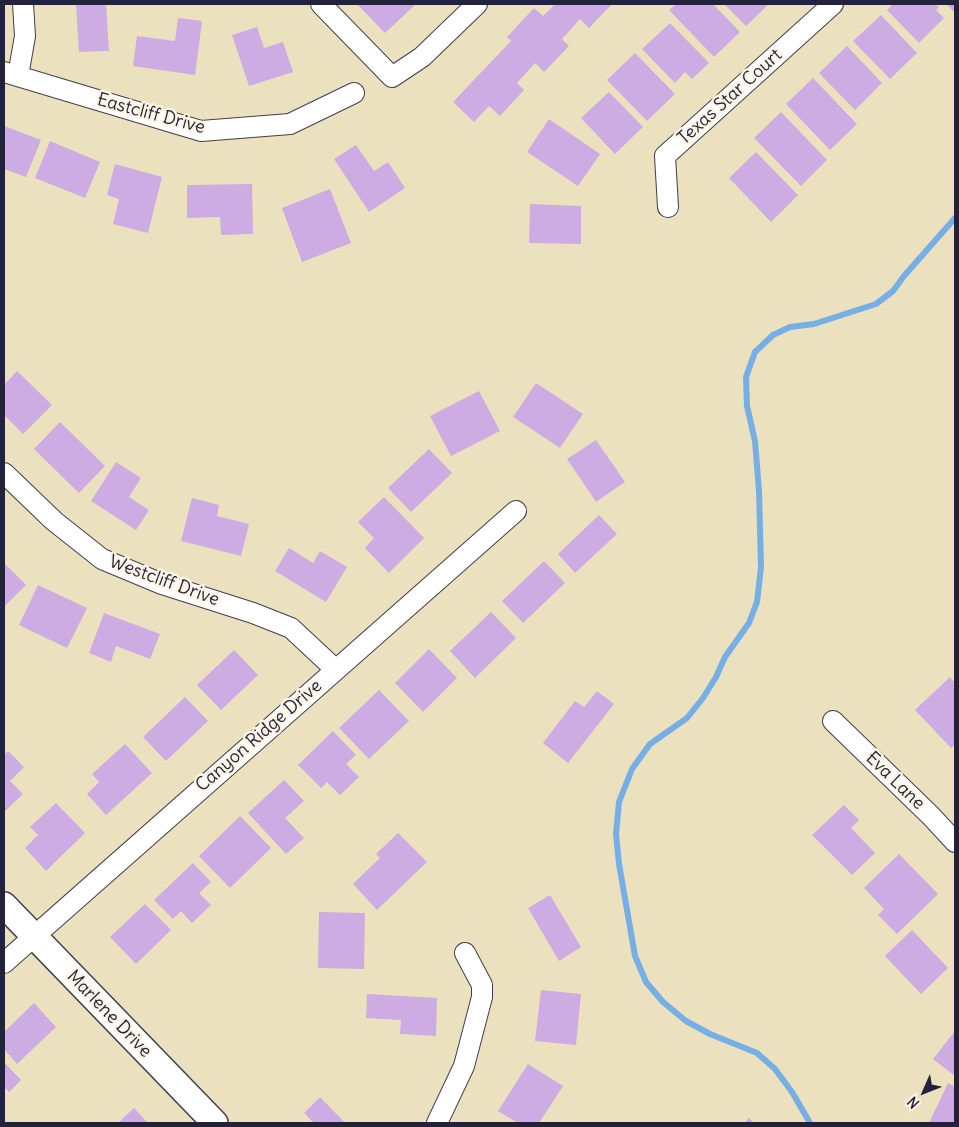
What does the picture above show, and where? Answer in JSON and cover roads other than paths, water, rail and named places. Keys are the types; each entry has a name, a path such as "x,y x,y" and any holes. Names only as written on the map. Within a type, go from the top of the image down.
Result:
{"street":[{"path":"11,74 25,36 23,4"},
{"path":"321,4 392,77 422,57 477,4"},
{"name":"Texas Star Court","path":"668,207 665,156 833,4"},
{"name":"Eastcliff Drive","path":"11,74 201,131 290,124 354,93"},
{"name":"Westcliff Drive","path":"4,474 54,521 102,558 162,584 253,612 292,628 335,669"},
{"name":"Canyon Ridge Drive","path":"4,963 516,511"},
{"name":"Eva Lane","path":"833,721 931,816 955,842"},
{"name":"Marlene Drive","path":"4,905 214,1123"},
{"path":"437,1123 464,1066 482,997 482,985 465,953"}],"waterway":[{"path":"810,1123 792,1092 775,1069 757,1053 710,1034 686,1021 663,1002 646,982 635,956 619,864 616,834 619,802 632,769 650,744 687,718 703,698 716,677 725,657 749,623 757,602 761,567 759,491 755,441 747,406 746,377 755,352 773,335 790,327 814,324 876,304 893,291 955,218"}]}
